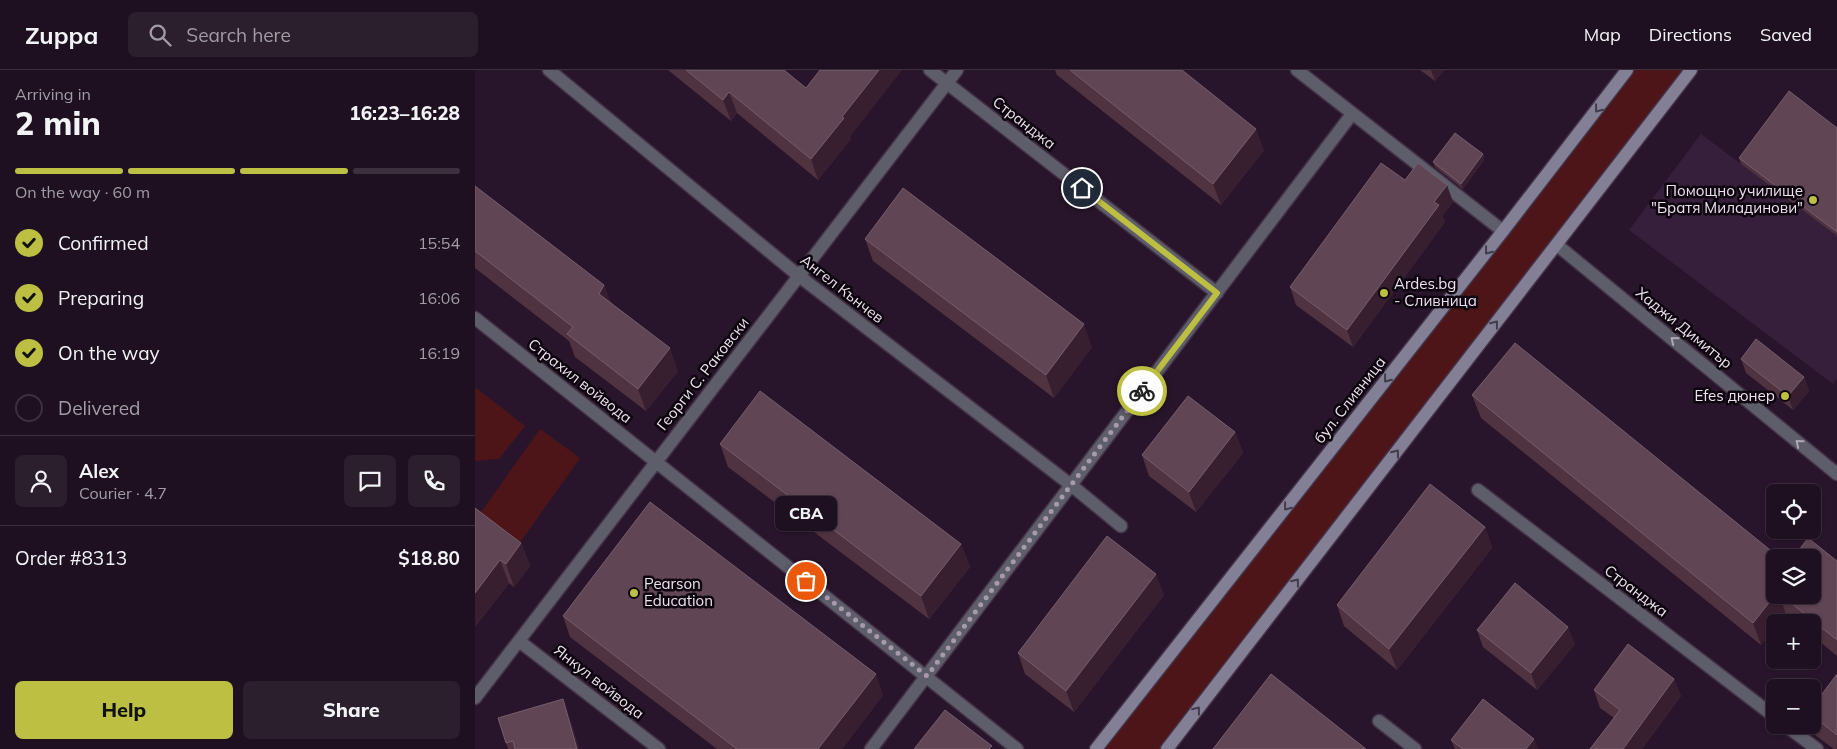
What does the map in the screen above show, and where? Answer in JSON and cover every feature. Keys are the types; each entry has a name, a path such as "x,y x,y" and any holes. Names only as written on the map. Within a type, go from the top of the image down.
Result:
{"main road":[{"name":"бул. Сливница","path":"1096,749 1503,231 1627,70"},
{"path":"1167,749 1691,70"}],"street":[{"name":"Ангел Кънчев","path":"549,70 799,276 1071,485 1121,526"},
{"name":"Странджа","path":"929,70 1217,293"},
{"name":"Георги С. Раковски","path":"475,698 957,70"},
{"path":"1297,70 1503,231"},
{"path":"871,749 1352,114"},
{"name":"Хаджи Димитър","path":"1557,245 1837,474"},
{"name":"Страхил войвода","path":"475,318 1017,749"},
{"name":"Странджа","path":"1478,490 1766,710"},
{"name":"Янкул войвода","path":"519,641 659,749"},
{"path":"1379,721 1415,749"},
{"path":"1797,734 1817,749"}],"shaded area":[{"path":"1626,70 1690,70 1163,749 1096,749"},
{"path":"1701,134 1837,236 1837,379 1833,384 1629,230"},
{"path":"475,387 525,426 499,459 475,461"},
{"path":"540,429 580,458 519,544 479,515"}],"building":[{"path":"686,70 784,70 806,88 820,70 879,70 811,159 729,92 723,100"},
{"path":"1070,70 1182,70 1256,129 1213,184"},
{"name":"Помощно училище \"Братя Миладинови\"","path":"1789,91 1837,128 1837,232 1739,158"},
{"path":"1455,133 1483,154 1461,184 1433,162"},
{"path":"1381,163 1405,180 1418,163 1447,185 1434,202 1439,205 1347,330 1290,287"},
{"path":"475,186 604,285 599,294 670,348 638,389 567,334 573,327 475,251"},
{"path":"903,188 1084,324 1046,375 865,239"},
{"path":"1756,339 1804,377 1788,396 1741,359"},
{"path":"1515,343 1769,549 1766,549 1766,604 1768,604 1753,623 1472,395"},
{"path":"760,391 961,544 921,596 720,444"},
{"path":"1188,396 1235,432 1189,492 1142,455"},
{"path":"1430,484 1485,527 1389,649 1337,605"},
{"path":"650,502 876,674 818,749 737,749 563,616"},
{"path":"475,508 521,543 506,564 500,560 475,593"},
{"path":"1107,536 1156,574 1066,691 1018,653"},
{"path":"1809,539 1837,561 1837,640 1821,627 1821,614 1805,614 1792,604 1821,604 1821,549 1800,549"},
{"path":"1515,583 1568,627 1531,673 1477,630"},
{"path":"1628,644 1674,679 1623,749 1590,749 1620,710 1594,690"},
{"path":"1271,674 1366,749 1213,749"},
{"path":"1837,674 1837,735 1821,722 1821,695"},
{"path":"563,699 577,749 515,749 513,741 506,743 498,718"},
{"path":"1483,699 1534,739 1526,749 1463,749 1451,740"},
{"path":"945,710 992,746 989,749 914,749"}],"way so far":[{"path":"806,581 927,676 1142,391"}],"place":[{"name":"Помощно училище \"Братя Миладинови\"","path":"1813,200"},
{"name":"Ardes.bg - Сливница","path":"1384,293"},
{"name":"Efes дюнер","path":"1785,396"},
{"name":"CBA","path":"806,581"},
{"name":"Pearson Education","path":"634,593"}],"route":[{"path":"1082,188 1217,293 1142,391"}]}
